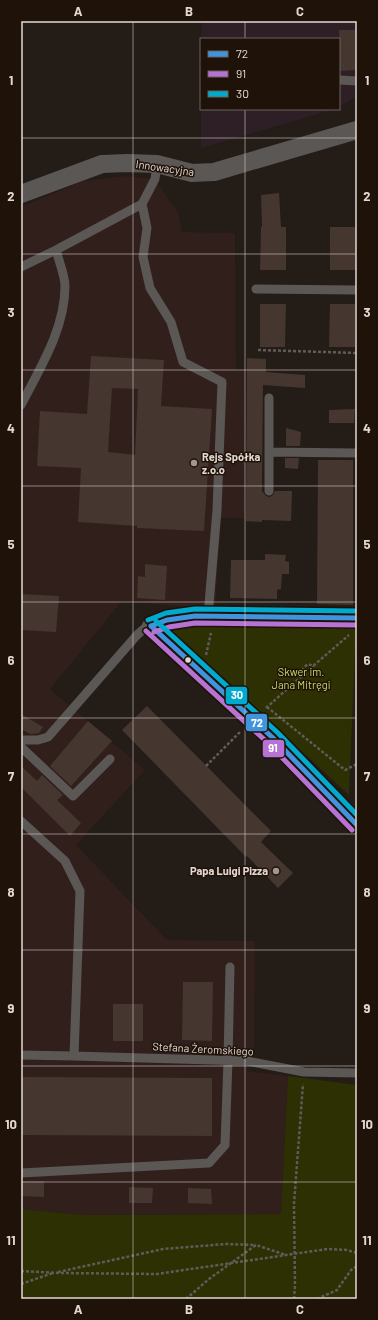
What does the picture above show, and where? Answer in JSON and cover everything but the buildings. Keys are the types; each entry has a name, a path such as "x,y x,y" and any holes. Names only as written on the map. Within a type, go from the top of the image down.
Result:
{"street":[{"name":"Innowacyjna","path":"21,194 102,164 157,164 192,173 214,172 357,130"},
{"path":"355,625 211,616 175,618 159,622 151,626 273,738 357,825"}],"lane":[{"path":"340,80 357,81"},
{"path":"21,267 142,204 155,179 157,164"},
{"path":"142,204 147,228 144,257 150,288 171,322 183,362 222,382 211,616"},
{"path":"21,405 61,323 65,285 56,250"},
{"path":"256,289 357,290"},
{"path":"269,398 269,491"},
{"path":"269,452 357,453"},
{"path":"21,740 38,740 48,737 137,635 145,628 151,626"},
{"path":"21,747 73,796 110,759"},
{"path":"21,821 65,861 80,891 74,1056"},
{"path":"21,1173 209,1163 225,1145 230,967"},
{"name":"Stefana Żeromskiego","path":"21,1055 247,1061 304,1072 357,1073"}],"path":[{"path":"258,350 357,353"},
{"path":"203,673 211,616"},
{"path":"206,766 253,720 304,674 311,674 314,670 313,666 355,625"},
{"path":"304,674 302,671 304,667 308,664 313,666"},
{"path":"267,707 345,770 357,764"},
{"path":"294,1299 294,1204 304,1072"},
{"path":"21,1284 54,1273 163,1249 226,1244 256,1245 288,1255"},
{"path":"186,1299 210,1278 256,1245"},
{"path":"21,1271 54,1273 157,1274 327,1249 347,1250 357,1253"},
{"path":"317,1299 336,1290 351,1270 357,1266"}],"shaded area":[{"path":"202,21 357,21 357,96 340,106 340,38 201,38"},
{"path":"201,110 332,110 201,148"},
{"path":"126,176 155,179 178,213 182,232 235,233 236,370 245,370 245,518 221,518 215,610 122,601 50,689 145,770 76,845 167,940 255,941 254,1052 247,1061 247,1071 288,1076 281,1214 83,1215 21,1209 21,207 83,181"}],"green space":[{"name":"Skwer im. Jana Mitręgi","path":"187,626 356,626 349,795 171,631"},
{"path":"288,1076 357,1085 357,1299 21,1299 21,1209 83,1215 281,1214"}],"transit line":[{"name":"30","path":"148,620 166,613 195,609 357,611"},
{"name":"72","path":"151,626 167,620 195,616 357,618"},
{"name":"30","path":"156,621 278,733 357,815"},
{"name":"91","path":"154,632 169,627 195,623 357,625"},
{"name":"72","path":"151,626 273,738 357,825"},
{"name":"91","path":"146,631 268,743 352,830"}],"place":[{"name":"Rejs Spółka z.o.o","path":"194,463"},
{"name":"Papa Luigi Pizza","path":"276,871"}]}
